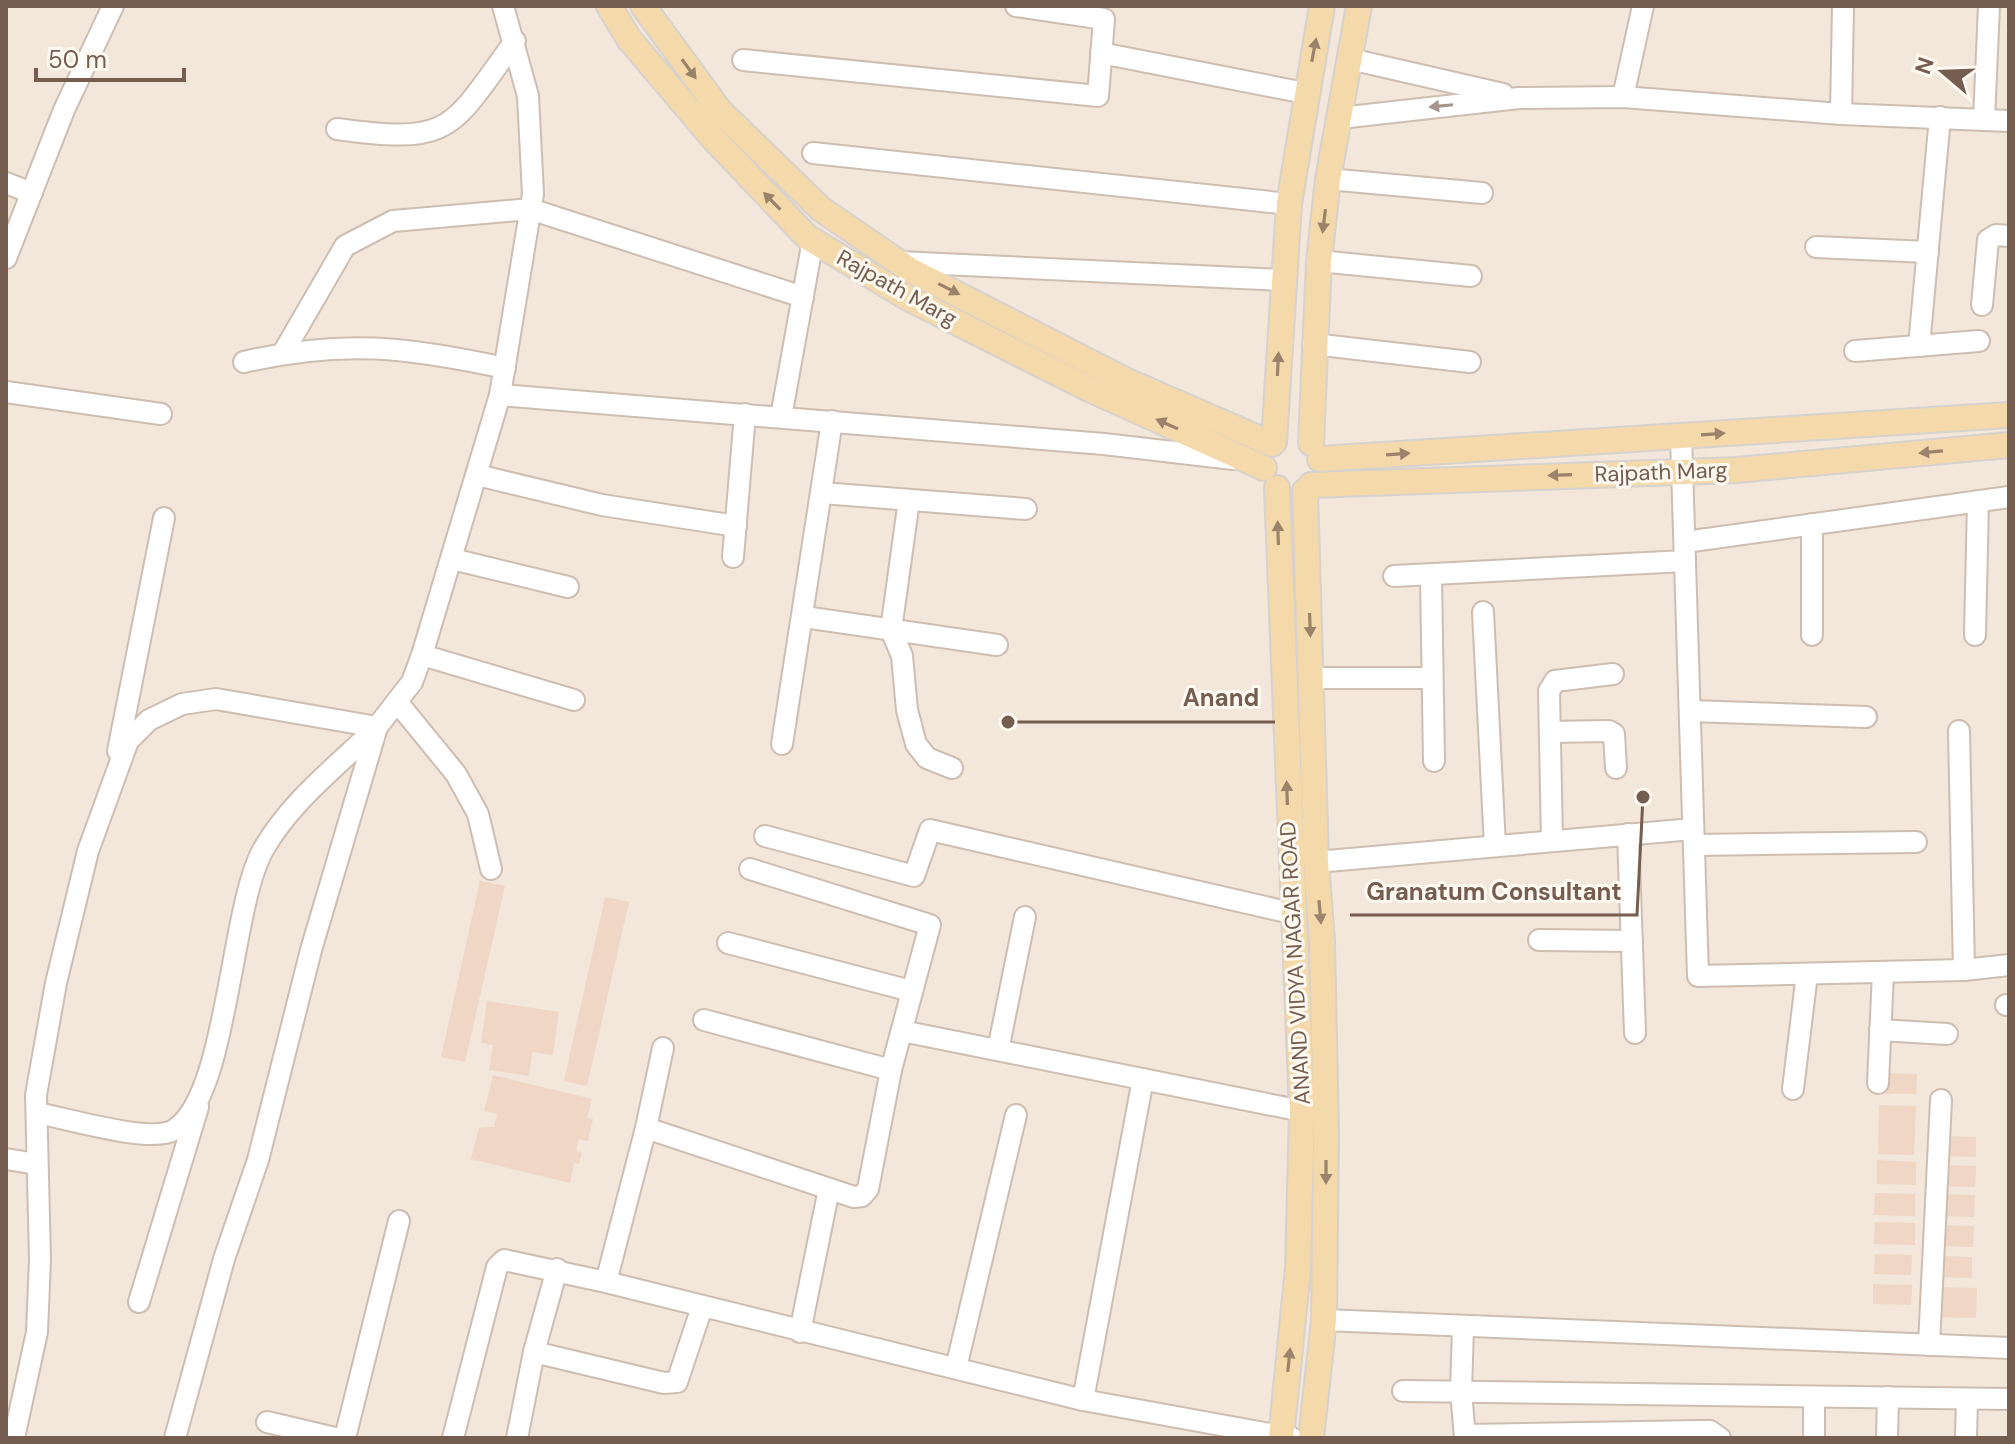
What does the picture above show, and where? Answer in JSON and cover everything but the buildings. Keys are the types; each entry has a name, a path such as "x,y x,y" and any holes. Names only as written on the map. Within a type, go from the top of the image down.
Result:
{"main road":[{"name":"Rajpath Marg","path":"609,6 629,39 711,136 813,240 908,298 1263,472"},
{"name":"Rajpath Marg","path":"643,6 720,111 821,209 899,262 1125,380 1273,443"},
{"path":"1322,6 1305,93 1289,204 1273,443 1264,457 1263,472 1289,494 1308,488 1318,480 1313,344 1319,261 1328,179 1359,6"},
{"name":"Rajpath Marg","path":"1316,451 1681,436 2009,415"},
{"path":"1273,443 1291,435 1316,451"},
{"name":"Rajpath Marg","path":"1308,488 1737,470 2009,445"},
{"name":"ANAND VIDYA NAGAR ROAD","path":"1263,472 1302,1111 1298,1268 1285,1437"},
{"name":"ANAND VIDYA NAGAR ROAD","path":"1308,488 1316,862 1322,941 1326,1119 1324,1320 1311,1438"}],"street":[{"path":"6,258 64,110 113,6"},
{"path":"139,1302 208,1076 261,852 289,810 377,727 398,703 422,655 500,395 530,209 528,96 503,6"},
{"path":"743,60 1098,96 1104,19 1016,6"},
{"path":"1623,97 1643,6"},
{"path":"1821,6 1842,7 1841,114"},
{"path":"1984,120 1989,6"},
{"path":"337,129 392,137 436,131 460,117 515,41"},
{"path":"1101,53 1305,93"},
{"path":"1350,59 1519,98"},
{"path":"1340,118 1519,98 1623,97 1841,114 2009,121"},
{"path":"1919,346 1940,117"},
{"path":"813,153 1289,204"},
{"path":"1328,179 1482,193"},
{"path":"6,183 32,193"},
{"path":"283,353 345,246 393,221 530,209 803,297"},
{"path":"1982,305 1988,240 1996,235 2009,236"},
{"path":"781,417 813,240"},
{"path":"1816,247 1928,252"},
{"path":"1319,261 1471,276"},
{"path":"899,262 1282,280"},
{"path":"1855,351 1979,341"},
{"path":"1313,344 1470,362"},
{"path":"244,362 299,349 386,347 505,368"},
{"path":"6,392 161,414"},
{"path":"500,395 832,421 1263,472"},
{"path":"733,557 745,414"},
{"path":"782,744 832,421"},
{"path":"1681,436 1698,976 1964,970 2009,965"},
{"path":"477,475 602,505 736,526"},
{"path":"822,493 1026,509"},
{"path":"1394,576 1431,576 1685,551 1812,524 2009,497"},
{"path":"909,500 891,630 902,656 907,710 916,744 927,758 952,768"},
{"path":"1975,635 1978,501"},
{"path":"114,774 164,518"},
{"path":"1812,524 1812,635"},
{"path":"452,559 568,587"},
{"path":"1431,576 1434,761"},
{"path":"1483,612 1495,846"},
{"path":"804,617 997,645"},
{"path":"422,655 574,700"},
{"path":"1552,841 1549,691 1555,681 1613,674"},
{"path":"1312,678 1432,678"},
{"path":"14,1438 37,1332 40,1259 36,1095 56,983 88,851 128,741 149,720 182,704 216,699 377,727"},
{"path":"398,703 456,774 478,814 491,869"},
{"path":"1690,711 1866,717"},
{"path":"175,1438 224,1259 258,1160 311,950 377,727"},
{"path":"1550,732 1609,731 1614,734 1616,768"},
{"path":"1959,731 1964,970"},
{"path":"765,836 914,876 930,830 1291,913"},
{"path":"1316,862 1628,834 1916,842"},
{"path":"1628,834 1635,1033"},
{"path":"646,1128 854,1197 862,1196 868,1189 891,1070 930,925 750,869"},
{"path":"998,1050 1025,917"},
{"path":"1539,940 1632,941"},
{"path":"728,943 911,991"},
{"path":"1878,1083 1883,972"},
{"path":"1793,1089 1807,974"},
{"path":"704,1020 891,1070"},
{"path":"1880,1030 1947,1034"},
{"path":"902,1031 1302,1111"},
{"path":"606,1282 646,1128 663,1048"},
{"path":"37,1113 151,1135 173,1131 188,1116 208,1076"},
{"path":"1083,1400 1143,1079"},
{"path":"1929,1345 1941,1100"},
{"path":"956,1368 1016,1115"},
{"path":"6,1159 37,1164"},
{"path":"800,1332 829,1189"},
{"path":"345,1438 399,1221"},
{"path":"453,1438 497,1267 504,1260 513,1259 1083,1400 1285,1437"},
{"path":"517,1438 534,1352 557,1269"},
{"path":"534,1352 664,1383 677,1382 702,1307"},
{"path":"1324,1320 2009,1348"},
{"path":"1463,1326 1461,1391 1465,1437 1710,1431 1720,1438"},
{"path":"1403,1391 2009,1399"},
{"path":"1814,1397 1814,1438"},
{"path":"1887,1438 1888,1397"},
{"path":"1966,1438 1967,1399"},
{"path":"267,1422 335,1438"}],"shaded area":[{"path":"6,6 2009,6 2009,1438 6,1438"}],"place":[{"name":"Anand","path":"1008,722"},
{"name":"Granatum Consultant","path":"1643,797"}]}
